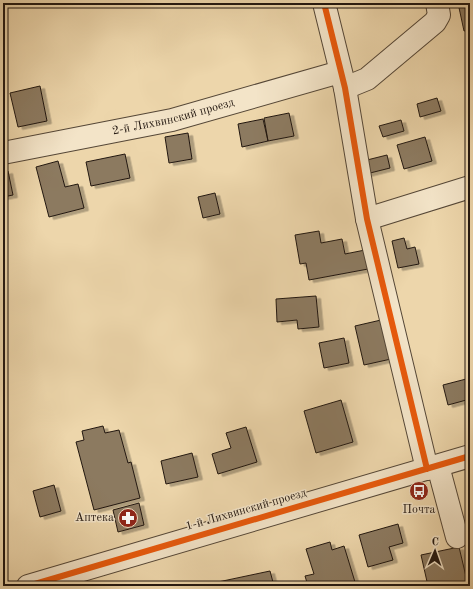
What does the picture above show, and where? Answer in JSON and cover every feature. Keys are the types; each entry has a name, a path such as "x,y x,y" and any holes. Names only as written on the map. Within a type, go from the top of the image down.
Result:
{"street":[{"path":"324,3 342,80 367,219 432,467 457,537"},
{"name":"2-й Лихвинский проезд","path":"3,152 172,120 342,80 368,79 435,22 439,15 437,3"},
{"path":"367,219 470,187"},
{"name":"1-й Лихвинский проезд","path":"28,586 470,456"}],"building":[{"path":"458,3 470,3 470,30 464,31"},
{"path":"40,86 47,121 18,127 10,93"},
{"path":"437,98 441,111 420,117 417,104"},
{"path":"289,113 294,136 268,141 264,118"},
{"path":"263,119 268,141 242,147 238,124"},
{"path":"401,120 404,131 383,137 379,126"},
{"path":"188,133 192,159 169,163 165,137"},
{"path":"425,137 432,161 404,169 397,145"},
{"path":"125,154 130,178 91,186 86,162"},
{"path":"387,155 390,168 366,174 363,161"},
{"path":"58,161 65,187 78,184 84,208 49,217 36,167"},
{"path":"8,171 13,195 3,197 3,172"},
{"path":"215,193 220,214 203,218 198,197"},
{"path":"319,231 321,243 342,239 345,254 365,250 368,269 309,280 306,263 300,264 295,235"},
{"path":"404,238 407,249 415,247 419,264 398,268 392,241"},
{"path":"316,296 319,327 298,329 297,320 277,322 276,299"},
{"path":"381,320 391,359 364,365 355,326"},
{"path":"344,338 349,363 324,368 319,343"},
{"path":"470,378 470,399 448,405 443,385"},
{"path":"341,400 353,442 316,453 304,411"},
{"path":"103,426 105,433 119,430 128,463 131,462 140,498 94,510 76,442 84,440 82,431"},
{"path":"246,427 257,462 218,474 212,454 231,448 226,433"},
{"path":"192,453 198,477 166,484 161,461"},
{"path":"54,485 61,511 40,517 33,491"},
{"name":"Аптека","path":"139,503 144,525 118,532 113,510"},
{"path":"398,524 403,543 389,547 393,560 368,567 359,535"},
{"path":"330,542 332,550 344,546 355,582 341,586 308,586 305,576 314,574 306,549"},
{"path":"459,547 468,585 428,586 421,555"},
{"path":"270,571 274,586 219,586 218,582"}],"cycle path":[{"path":"324,3 345,88 367,219 427,469"},
{"path":"28,586 470,456"}],"place":[{"name":"Почта","path":"419,491"},
{"name":"Аптека","path":"128,518"}]}
